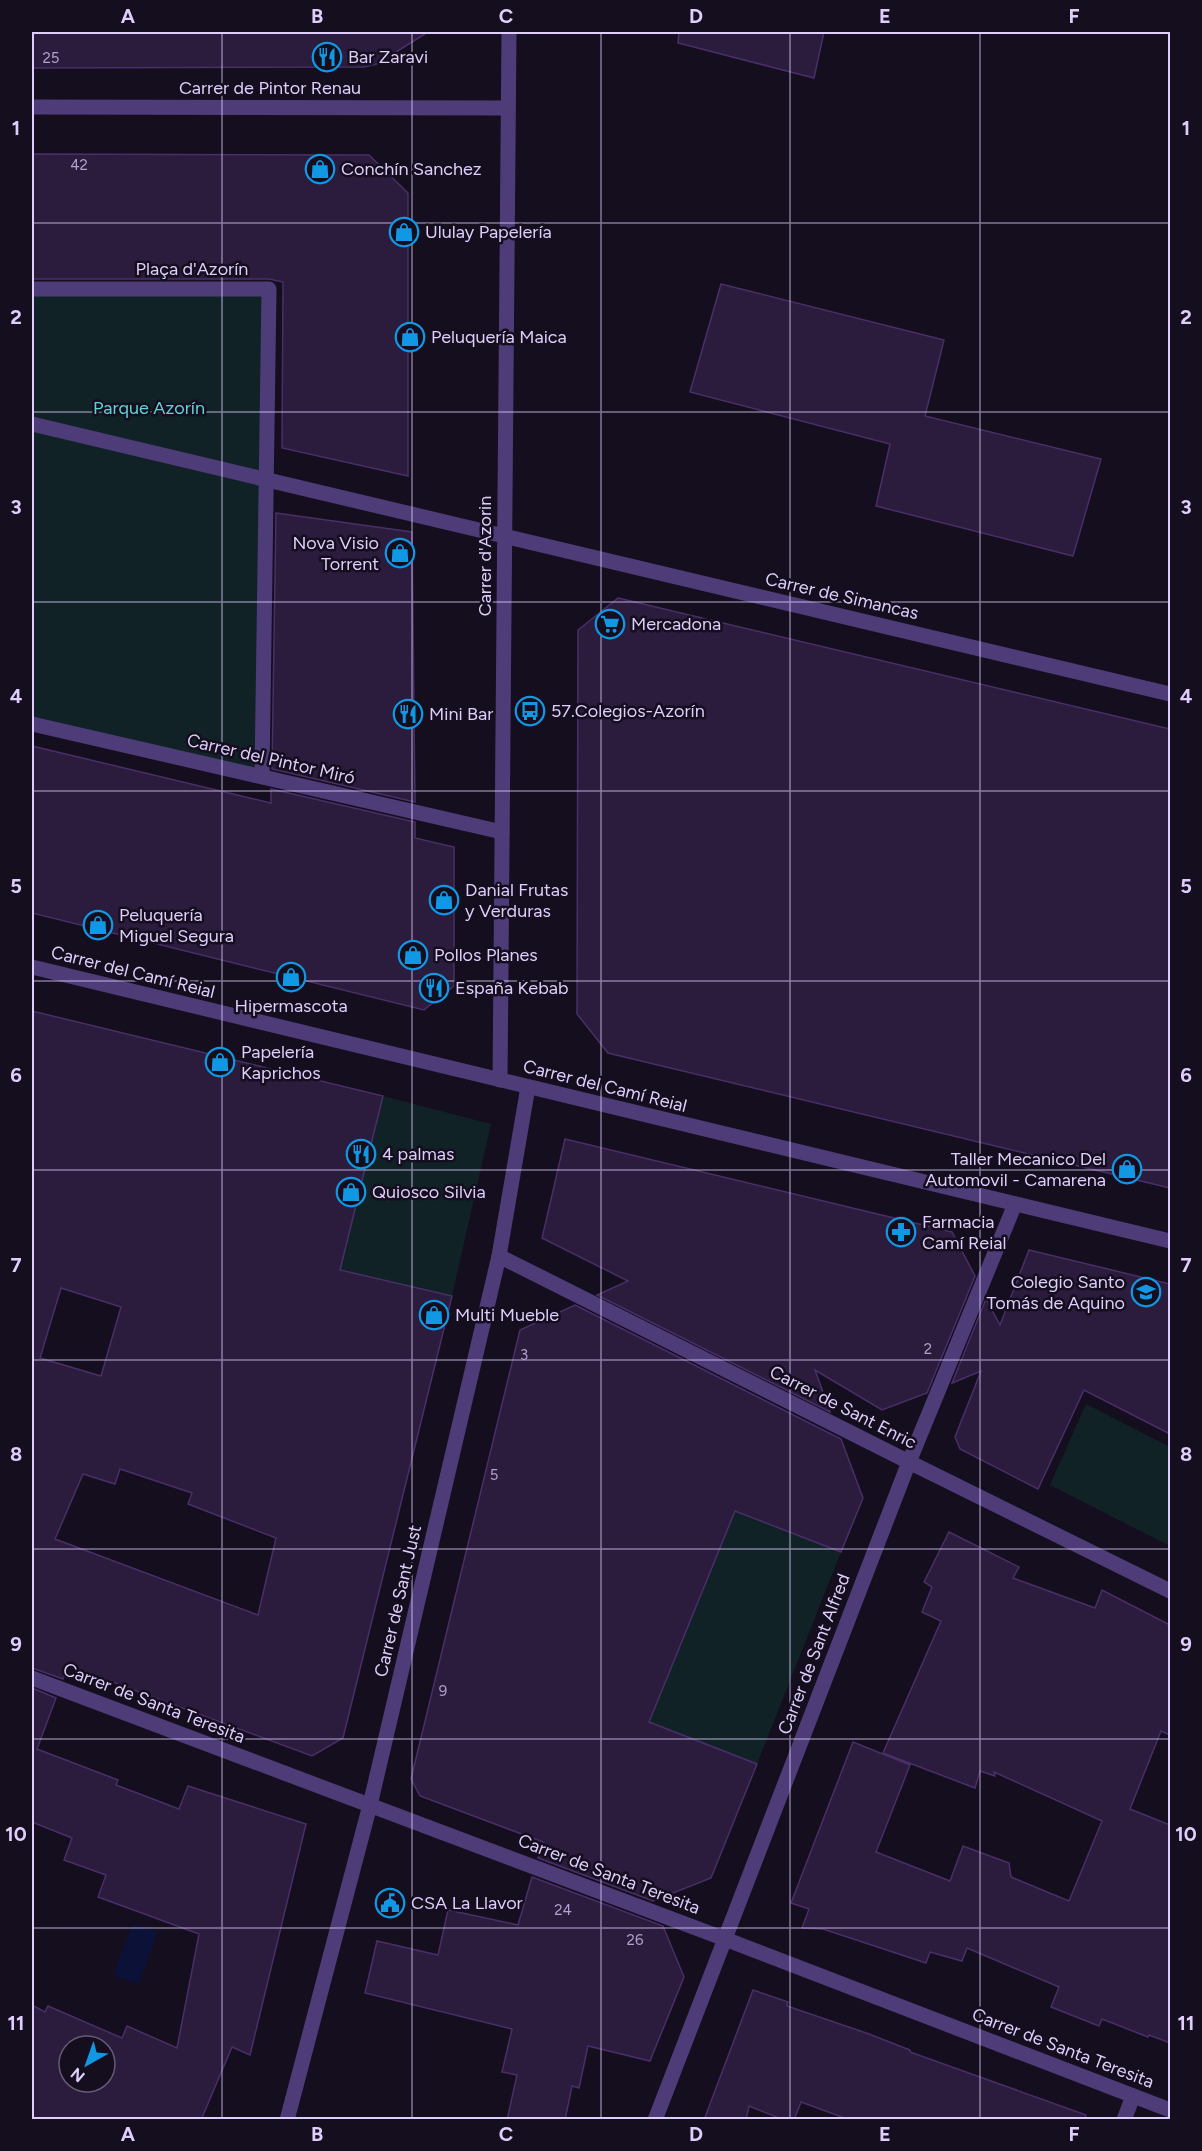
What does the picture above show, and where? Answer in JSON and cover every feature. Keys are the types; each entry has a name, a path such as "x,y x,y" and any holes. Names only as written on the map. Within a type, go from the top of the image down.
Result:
{"street":[{"name":"Carrer d'Azorin","path":"500,1080 508,32"},
{"name":"Carrer de Pintor Renau","path":"32,107 508,108"},
{"name":"Plaça d'Azorín","path":"32,289 269,289 261,776"},
{"path":"32,424 505,536"},
{"name":"Carrer de Simancas","path":"505,536 1170,694"},
{"name":"Carrer del Pintor Miró","path":"32,724 502,832"},
{"name":"Carrer del Camí Reial","path":"32,967 1170,1241"},
{"name":"Carrer de Sant Just","path":"287,2120 370,1805 499,1256 528,1087"},
{"name":"Carrer de Sant Alfred","path":"655,2120 909,1462 1015,1204"},
{"name":"Carrer de Sant Enric","path":"499,1256 1170,1591"},
{"name":"Carrer de Santa Teresita","path":"32,1678 725,1939 1170,2110"},
{"path":"1124,2120 1133,2096"}],"green space":[{"name":"Parque Azorín","path":"32,289 269,289 262,776 32,724"},
{"path":"383,1096 491,1124 452,1296 340,1270"},
{"path":"1086,1404 1170,1447 1170,1546 1050,1485"},
{"path":"735,1511 841,1552 757,1764 649,1722"}],"shaded area":[{"path":"133,1923 158,1932 139,1984 113,1975"}],"building":[{"path":"32,32 428,32 377,64 364,67 32,68"},
{"path":"679,32 824,32 814,78 678,43"},
{"path":"32,154 369,155 408,193 408,476 282,448 283,282 269,279 32,279"},
{"path":"721,284 944,340 925,416 1101,459 1073,556 876,506 890,444 690,392"},
{"path":"276,513 412,532 415,802 272,769"},
{"path":"618,598 1170,729 1170,1188 608,1053 577,1014 578,630"},
{"path":"32,746 271,803 271,789 415,822 415,838 454,847 454,986 424,1010 32,913"},
{"path":"32,1011 383,1096 340,1270 452,1296 343,1738 312,1756 69,1666 63,1679 32,1668","holes":["61,1288 121,1307 101,1376 40,1358","120,1469 192,1493 188,1504 276,1538 258,1615 55,1539 83,1474 115,1484"]},
{"path":"565,1139 952,1232 975,1276 927,1393 882,1410 815,1370 830,1412 597,1295 628,1281 542,1238"},
{"path":"1029,1250 1170,1284 1170,1434 1084,1390 1038,1489 960,1449 955,1437 981,1371 952,1383 986,1299 1000,1325"},
{"path":"575,1305 841,1439 863,1498 841,1552 735,1511 649,1722 757,1764 711,1878 653,1901 538,1858 543,1842 420,1796 411,1779 520,1330"},
{"path":"949,1532 1019,1567 1013,1578 1095,1608 1102,1590 1170,1625 1170,1735 1161,1731 1130,1809 1170,1825 1170,2043 1102,2019 1099,2026 1051,2007 1059,1987 967,1948 962,1961 930,1952 926,1963 823,1929 802,1928 809,1909 791,1903 853,1742 910,1765 876,1852 950,1881 963,1846 1009,1863 1011,1877 1069,1901 1102,1821 994,1772 995,1776 980,1771 975,1788 883,1753 941,1621 922,1612 932,1587 924,1582"},
{"path":"32,1688 56,1698 37,1749 118,1780 116,1785 179,1809 188,1786 306,1824 250,2055 232,2047 201,2120 32,2120 32,2005 45,2012 48,2006 113,2034 57,2034 57,2094 117,2094 117,2036 122,2038 127,2026 177,2048 199,1934 98,1897 106,1875 64,1860 72,1838 32,1822"},
{"path":"532,1877 663,1926 684,1977 650,2061 588,2046 579,2088 572,2086 565,2120 507,2120 517,2075 502,2072 512,2029 365,1993 377,1941 438,1955 448,1910 518,1925"},
{"path":"753,1990 788,2002 787,2006 1086,2115 1085,2120 850,2120 801,2102 794,2120 784,2120 749,2106 746,2120 704,2120"}],"place":[{"name":"Bar Zaravi","path":"327,57"},
{"name":"Conchín Sanchez","path":"320,169"},
{"name":"Ululay Papelería","path":"404,232"},
{"name":"Peluquería Maica","path":"410,337"},
{"name":"Nova Visio Torrent","path":"400,553"},
{"name":"Mercadona","path":"610,624"},
{"name":"57.Colegios-Azorín","path":"530,711"},
{"name":"Mini Bar","path":"408,714"},
{"name":"Danial Frutas y Verduras","path":"444,900"},
{"name":"Peluquería Miguel Segura","path":"98,925"},
{"name":"Pollos Planes","path":"413,955"},
{"name":"Hipermascota","path":"291,977"},
{"name":"España Kebab","path":"434,988"},
{"name":"Papelería Kaprichos","path":"220,1062"},
{"name":"4 palmas","path":"361,1154"},
{"name":"Taller Mecanico Del Automovil - Camarena","path":"1127,1169"},
{"name":"Quiosco Silvia","path":"351,1192"},
{"name":"Farmacia Camí Reial","path":"901,1232"},
{"name":"Colegio Santo Tomás de Aquino","path":"1146,1292"},
{"name":"Multi Mueble","path":"434,1315"},
{"name":"CSA La Llavor","path":"390,1903"}]}
